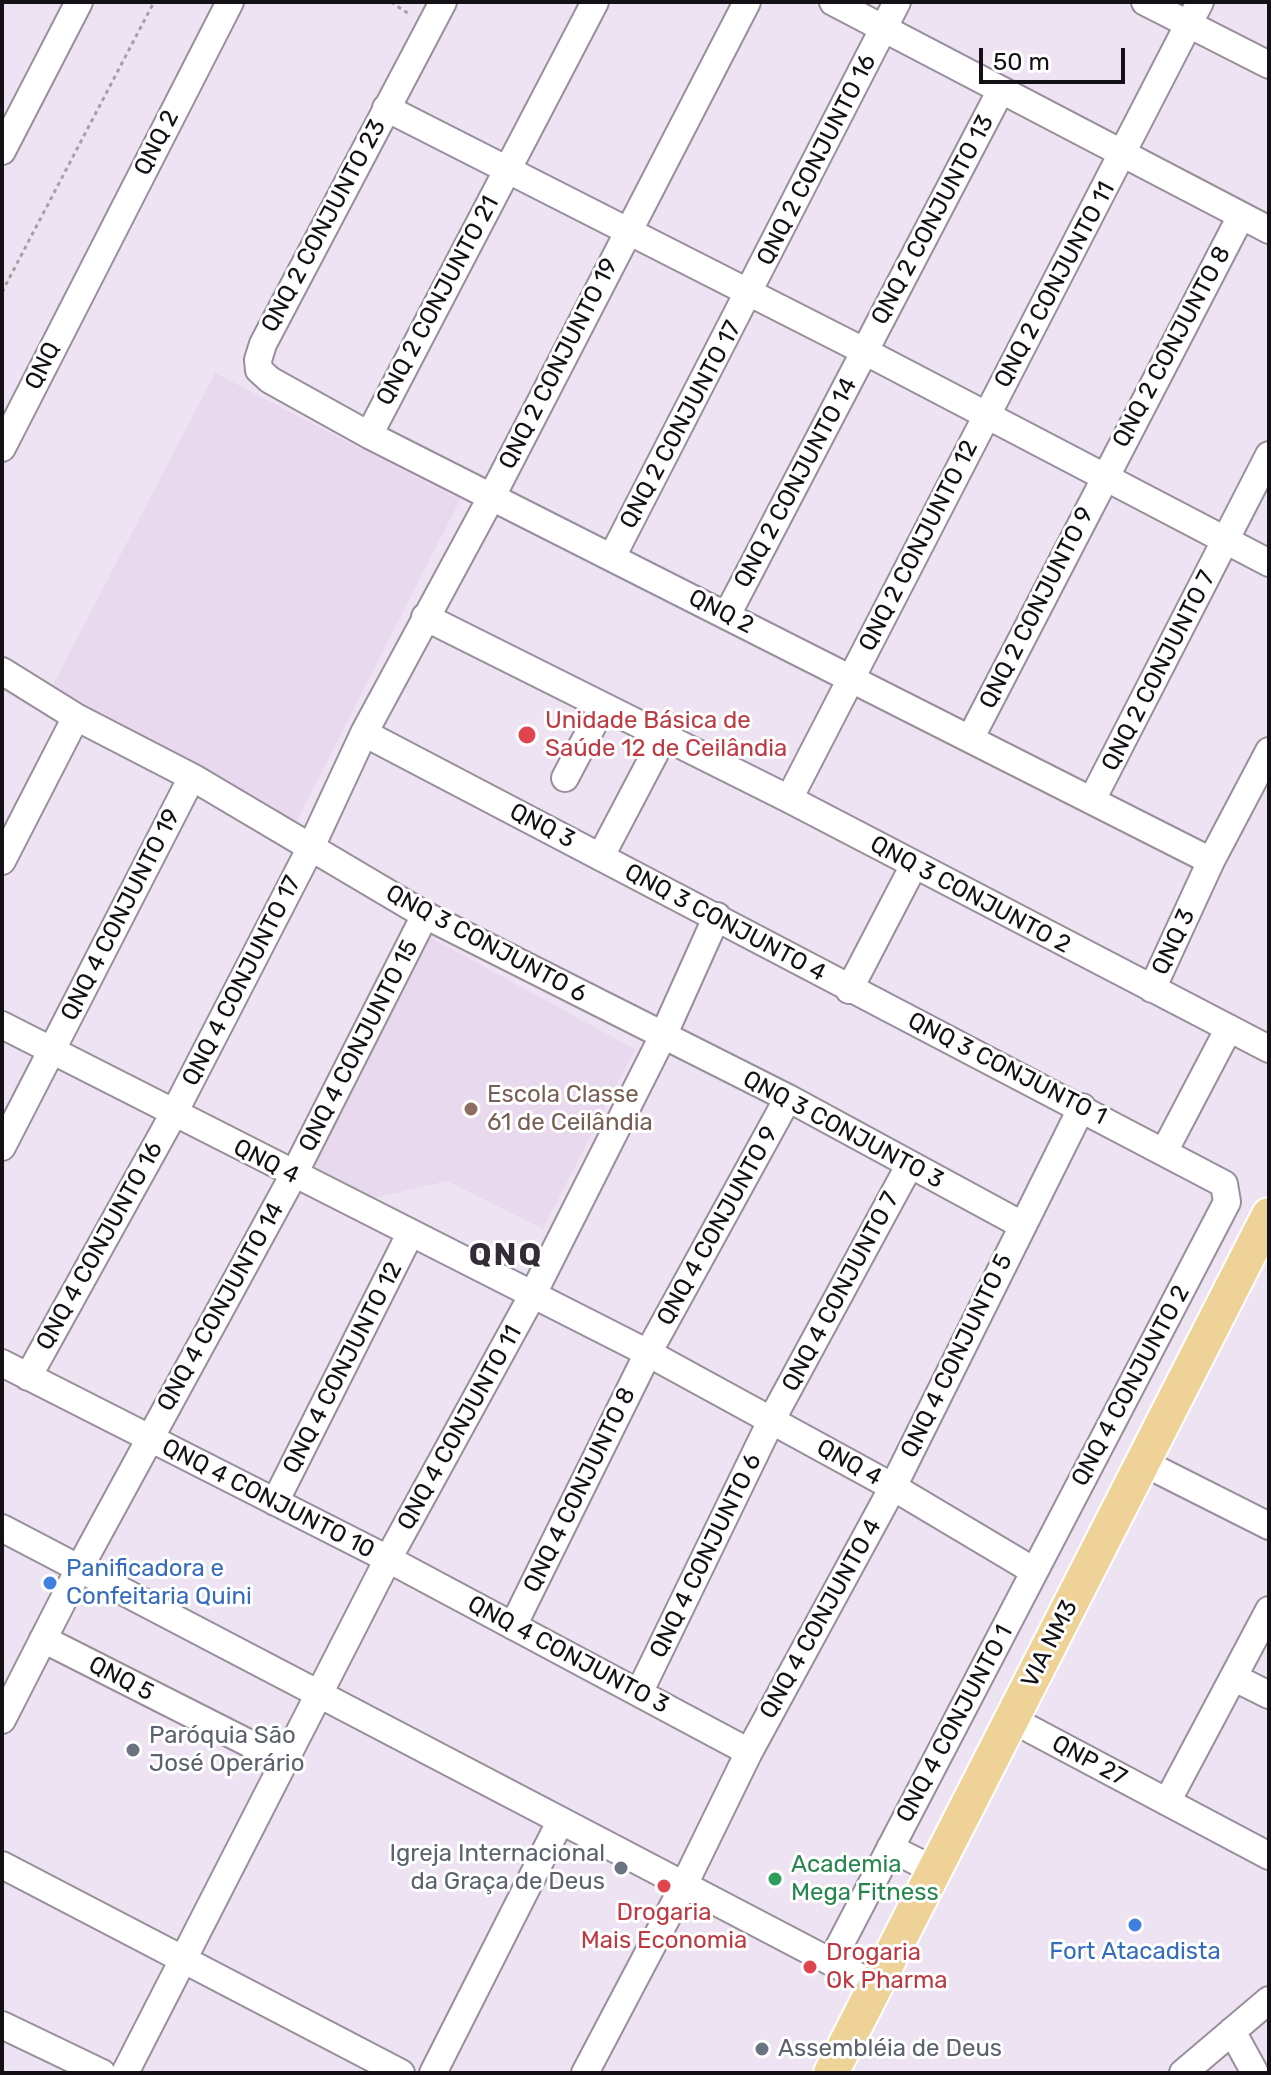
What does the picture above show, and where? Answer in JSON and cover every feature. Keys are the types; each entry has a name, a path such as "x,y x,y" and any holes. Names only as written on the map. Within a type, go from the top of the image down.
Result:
{"main road":[{"name":"VIA NM3","path":"831,2073 1269,1215"}],"street":[{"path":"2,151 79,2"},
{"name":"QNQ 2","path":"84,284 230,2"},
{"name":"QNQ 2 CONJUNTO 23","path":"263,344 443,2"},
{"name":"QNQ 2 CONJUNTO 21","path":"369,435 595,2"},
{"name":"QNQ 2 CONJUNTO 19","path":"492,496 747,2"},
{"path":"833,2 1269,230"},
{"path":"883,27 897,2"},
{"path":"1145,2 1195,13 1269,65"},
{"path":"1123,155 1195,13"},
{"name":"QNQ 2 CONJUNTO 16","path":"750,293 883,27"},
{"name":"QNQ 2 CONJUNTO 13","path":"864,351 1001,90"},
{"path":"386,108 864,351 1269,563"},
{"name":"QNQ 2 CONJUNTO 11","path":"987,415 1123,155"},
{"name":"QNQ 2 CONJUNTO 8","path":"1103,477 1241,216"},
{"name":"QNQ","path":"2,448 84,284"},
{"name":"QNQ 2 CONJUNTO 17","path":"612,557 750,293"},
{"name":"QNQ 2","path":"263,344 258,360 259,370 270,380 369,435 1211,861"},
{"name":"QNQ 2 CONJUNTO 14","path":"727,615 864,351"},
{"name":"QNQ 2 CONJUNTO 12","path":"851,678 987,415"},
{"name":"QNQ 2 CONJUNTO 7","path":"1092,800 1269,455"},
{"name":"QNQ 2 CONJUNTO 9","path":"970,739 1103,477"},
{"path":"2,671 76,717 192,777 311,847 364,733 492,496"},
{"name":"QNQ 3 CONJUNTO 2","path":"425,617 789,799 1152,989"},
{"path":"789,799 851,678"},
{"path":"565,778 603,706"},
{"path":"2,861 76,717"},
{"name":"QNQ 3","path":"364,733 601,856 664,736"},
{"name":"QNQ 3","path":"1269,751 1211,861 1152,989 1269,1049"},
{"name":"QNQ 4 CONJUNTO 19","path":"2,1147 192,777"},
{"name":"QNQ 3 CONJUNTO 6","path":"311,847 425,915 663,1036"},
{"name":"QNQ 4 CONJUNTO 17","path":"173,1115 311,847"},
{"name":"QNQ 3 CONJUNTO 4","path":"601,856 849,990"},
{"path":"849,990 914,865"},
{"name":"QNQ 4 CONJUNTO 15","path":"293,1176 425,915"},
{"path":"532,1296 663,1036 717,916"},
{"name":"QNQ 3 CONJUNTO 1","path":"849,990 1165,1150"},
{"name":"QNQ 4","path":"2,1025 293,1176 648,1353 893,1487 1034,1571"},
{"path":"1165,1150 1229,1028"},
{"name":"QNQ 3 CONJUNTO 3","path":"663,1036 788,1098 1022,1225"},
{"name":"QNQ 4 CONJUNTO 9","path":"648,1353 788,1098"},
{"path":"1022,1225 1082,1107"},
{"name":"QNQ 4 CONJUNTO 16","path":"28,1377 173,1115"},
{"name":"QNQ 4 CONJUNTO 2","path":"1034,1571 1227,1202 1220,1180 1165,1150"},
{"name":"QNQ 4 CONJUNTO 7","path":"772,1419 909,1166"},
{"name":"QNQ 4 CONJUNTO 14","path":"149,1438 293,1176"},
{"name":"QNQ 4 CONJUNTO 5","path":"893,1487 1022,1225"},
{"name":"QNQ 4 CONJUNTO 12","path":"275,1502 410,1234"},
{"name":"QNQ 4 CONJUNTO 11","path":"388,1559 532,1296"},
{"name":"QNQ 4 CONJUNTO 8","path":"513,1626 648,1353"},
{"name":"QNQ 4 CONJUNTO 10","path":"2,1363 388,1559"},
{"name":"QNQ 4 CONJUNTO 6","path":"639,1693 772,1419"},
{"path":"6,1703 149,1438"},
{"path":"1142,1462 1269,1526"},
{"name":"QNQ 4 CONJUNTO 4","path":"749,1752 893,1487"},
{"path":"2,1528 875,1985"},
{"path":"125,2073 388,1559"},
{"name":"QNQ 4 CONJUNTO 3","path":"388,1559 749,1752"},
{"name":"QNQ 4 CONJUNTO 1","path":"831,1962 1034,1571"},
{"path":"1167,1802 1269,1610"},
{"name":"QNQ 5","path":"43,1639 284,1761"},
{"path":"1235,1678 1269,1695"},
{"name":"QNP 27","path":"1011,1719 1269,1856"},
{"path":"585,2073 683,1887 749,1752"},
{"path":"433,2073 560,1822"},
{"path":"890,1848 934,1870"},
{"path":"2,1865 401,2073"},
{"path":"1183,2073 1269,2000"},
{"path":"2,2025 102,2073"},
{"path":"1232,2031 1255,2073"}],"path":[{"path":"2,292 154,2"}],"shaded area":[{"path":"215,373 460,500 291,832 44,702"},
{"name":"Escola Classe 61 de Ceilândia","path":"424,934 635,1049 543,1229 447,1181 363,1201 307,1169"}],"place":[{"name":"Unidade Básica de Saúde 12 de Ceilândia","path":"527,735"},
{"name":"Escola Classe 61 de Ceilândia","path":"471,1109"},
{"name":"Panificadora e Confeitaria Quini","path":"50,1583"},
{"name":"Paróquia São José Operário","path":"133,1750"},
{"name":"Igreja Internacional da Graça de Deus","path":"621,1868"},
{"name":"Academia Mega Fitness","path":"775,1879"},
{"name":"Drogaria Mais Economia","path":"664,1886"},
{"name":"Fort Atacadista","path":"1135,1925"},
{"name":"Drogaria Ok Pharma","path":"810,1967"},
{"name":"Assembléia de Deus","path":"762,2049"}],"district":[{"name":"QNQ","path":"506,1256"}]}
